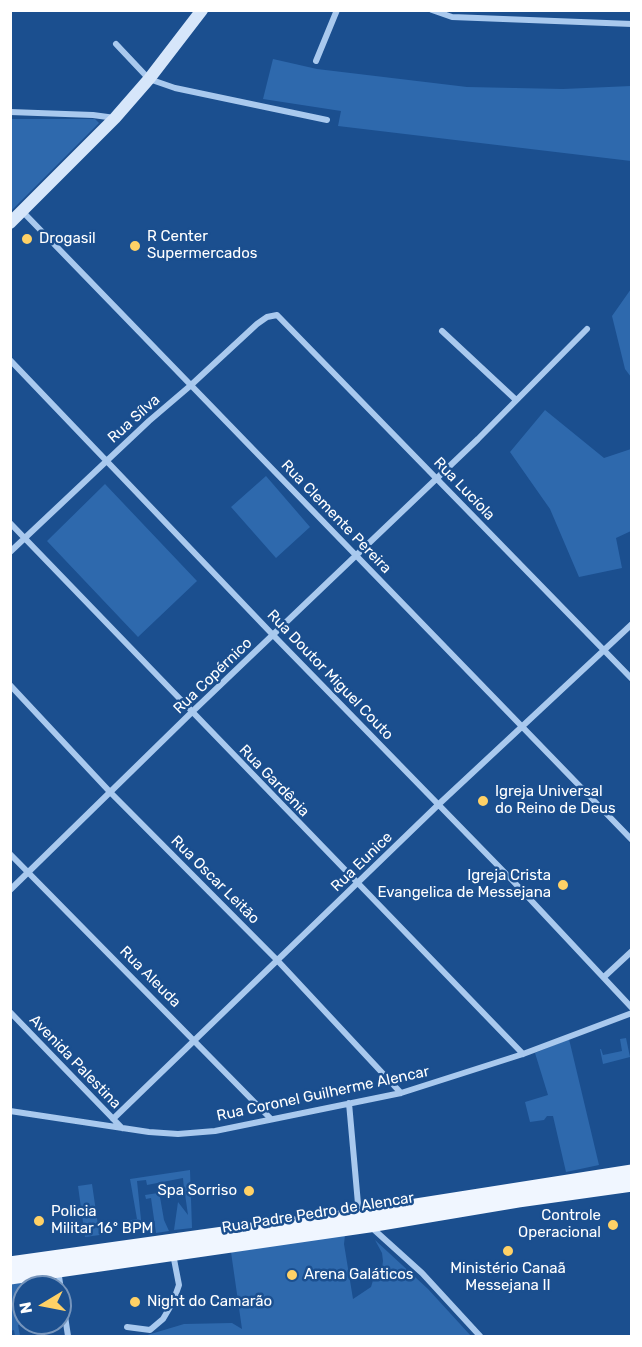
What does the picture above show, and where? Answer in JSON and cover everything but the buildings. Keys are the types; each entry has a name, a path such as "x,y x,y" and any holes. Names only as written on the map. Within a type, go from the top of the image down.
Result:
{"main road":[{"name":"Rua Padre Pedro de Alencar","path":"10,1277 58,1270 135,1253 173,1254 632,1172"},
{"name":"Rua Padre Pedro de Alencar","path":"10,1264 135,1253 632,1184"}],"street":[{"path":"10,222 115,118 149,79 202,10"},
{"path":"316,61 337,10"},
{"path":"432,10 452,17 632,24"},
{"path":"116,44 149,79 183,90 327,120"},
{"path":"10,112 115,118"},
{"name":"Rua Clemente Pereira","path":"22,211 632,840"},
{"name":"Rua Sílva","path":"10,552 107,460 257,324 267,316 280,316"},
{"name":"Rua Lucíola","path":"280,316 632,679"},
{"name":"Rua Copérnico","path":"10,890 192,712 437,479 587,328"},
{"path":"442,331 515,399"},
{"name":"Rua Doutor Miguel Couto","path":"10,360 273,635 439,804 632,1008"},
{"name":"Rua Gardênia","path":"10,523 523,1054"},
{"name":"Rua Eunice","path":"113,1119 439,804 632,624"},
{"name":"Rua Oscar Leitão","path":"10,685 110,792 277,960 401,1093"},
{"name":"Rua Aleuda","path":"10,854 271,1119"},
{"path":"604,977 632,951"},
{"name":"Avenida Palestina","path":"10,1012 123,1128"},
{"name":"Rua Coronel Guilherme Alencar","path":"10,1111 178,1134 215,1131 401,1093 523,1054 632,1013"},
{"path":"349,1103 364,1220 422,1273 480,1336"},
{"path":"127,1328 150,1330 159,1324 168,1311 179,1285 173,1254"},
{"path":"58,1270 68,1336"}],"shaded area":[{"path":"273,59 317,69 467,87 563,89 631,86 631,161 338,126 341,111 263,99"},
{"path":"11,119 95,119 99,123 11,211"},
{"path":"631,289 631,377 625,369 612,316"},
{"path":"545,410 604,458 631,449 631,531 616,538 622,568 579,577 550,509 510,452"},
{"path":"266,476 310,527 276,558 231,507"},
{"path":"105,484 197,581 138,637 47,541"},
{"path":"626,1038 630,1057 603,1064 600,1049 603,1055 622,1051 620,1039"},
{"path":"569,1039 599,1165 566,1172 553,1116 530,1122 525,1102 548,1095 535,1053"},
{"path":"190,1170 192,1228 174,1230 178,1202 188,1215 185,1194 160,1197 164,1220 169,1231 156,1233 151,1198 146,1199 145,1195 184,1189 183,1178 147,1185 146,1180 137,1181 142,1229 127,1231 126,1221 137,1219 130,1179"},
{"path":"92,1184 98,1225 106,1224 107,1234 85,1237 78,1186"},
{"path":"345,1235 344,1244 353,1299 371,1287 375,1274 382,1269 382,1253 375,1240 428,1289 471,1336 144,1336 184,1324 232,1323 242,1329 231,1252"},
{"path":"10,1283 12,1283 11,1331"}],"place":[{"name":"Drogasil","path":"27,239"},
{"name":"R Center Supermercados","path":"135,246"},
{"name":"Igreja Universal do Reino de Deus","path":"483,801"},
{"name":"Igreja Crista Evangelica de Messejana","path":"563,885"},
{"name":"Spa Sorriso","path":"249,1191"},
{"name":"Policia Militar 16º BPM","path":"39,1221"},
{"name":"Controle Operacional","path":"613,1225"},
{"name":"Ministério Canaã Messejana II","path":"508,1251"},
{"name":"Arena Galáticos","path":"292,1275"},
{"name":"Night do Camarão","path":"135,1302"}]}
